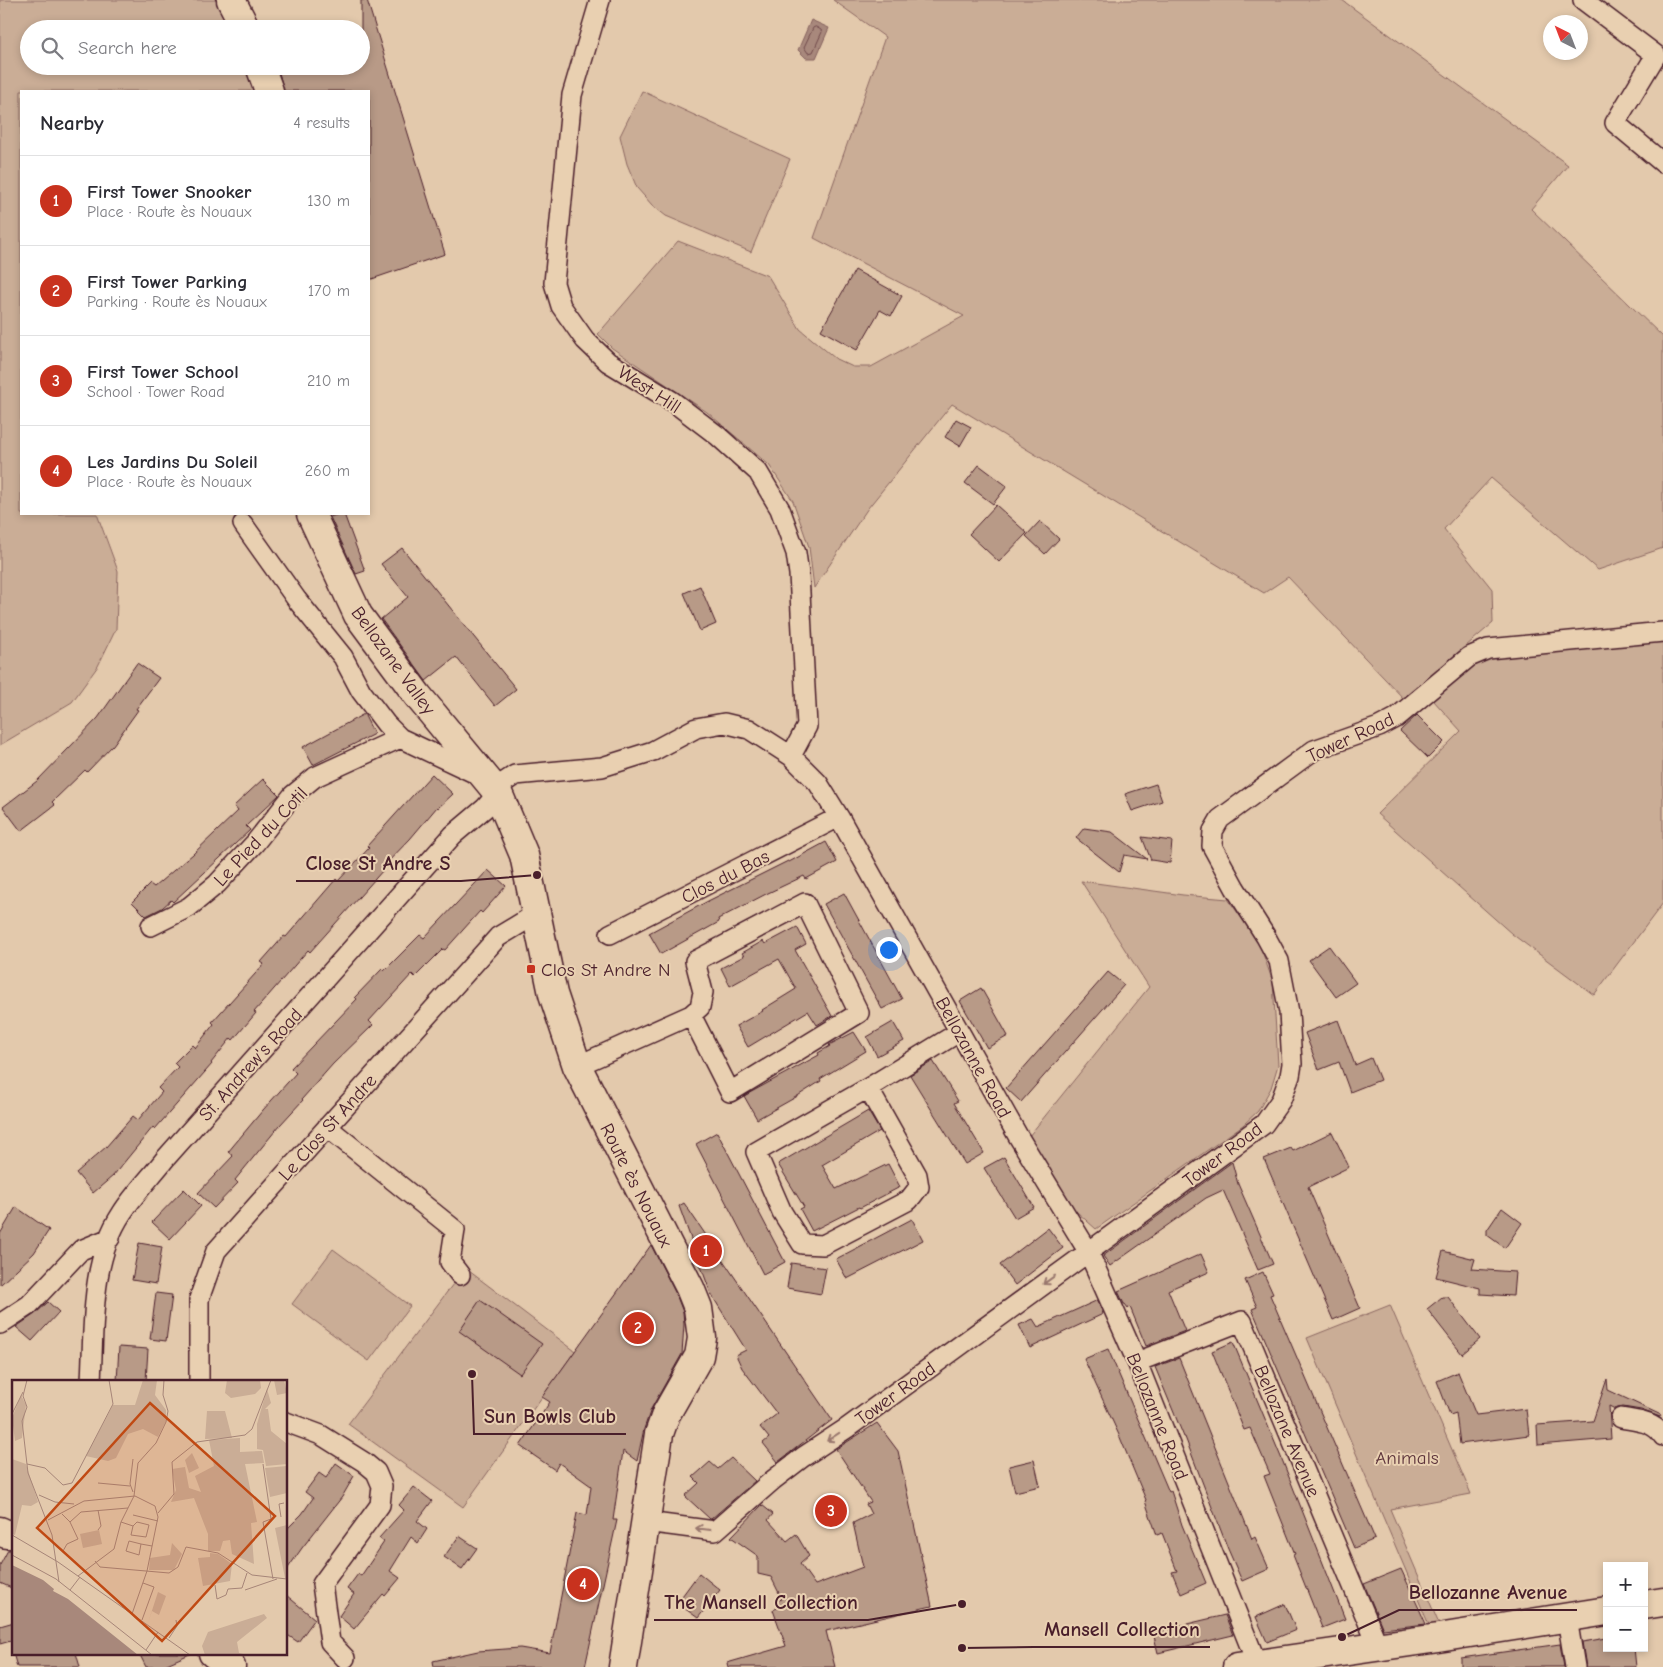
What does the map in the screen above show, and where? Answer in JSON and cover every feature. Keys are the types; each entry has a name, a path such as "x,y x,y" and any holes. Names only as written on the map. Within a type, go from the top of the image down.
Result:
{"street":[{"path":"231,0 241,20"},
{"name":"West Hill","path":"600,0 572,95 554,283 562,306 584,340 608,362 672,401 718,436 758,472 780,508 796,553 799,574 807,726 791,756"},
{"path":"1583,0 1656,55 1615,123 1663,163"},
{"path":"264,75 270,90"},
{"name":"Bellozane Valley","path":"310,515 358,616 418,696 498,793"},
{"path":"243,524 296,600 343,658 362,691 386,724 400,738 472,772 480,770"},
{"name":"Tower Road","path":"646,1522 715,1530 803,1457 855,1422 1264,1124 1281,1100 1290,1076 1292,1064 1289,1012 1279,961 1212,846 1213,831 1220,819 1314,750 1379,727 1396,718 1469,658 1488,649 1663,632"},
{"name":"Bellozanne Road","path":"498,793 502,784 515,775 602,767 653,751 696,728 724,723 749,729 791,756 818,783 840,816 1018,1136 1088,1251 1137,1362 1247,1666"},
{"name":"Le Pied du Cotil","path":"151,926 189,907 217,884 255,843 293,796 315,778 400,738"},
{"name":"Route ès Nouaux","path":"498,793 524,856 553,994 577,1066 690,1288 698,1308 702,1338 699,1356 666,1414 659,1434 623,1667"},
{"name":"St. Andrew's Road","path":"91,1380 96,1299 101,1264 110,1238 122,1214 165,1159 453,835 485,808 498,793"},
{"name":"Clos du Bas","path":"610,934 840,816"},
{"path":"577,1066 691,1015 700,1007 703,992 695,961 805,903 860,1013 730,1092 691,1015"},
{"name":"Le Clos St Andre","path":"199,1380 198,1299 216,1251 498,937 536,914"},
{"path":"868,1088 917,1175 919,1186 909,1200 823,1245 802,1244 782,1212 756,1152 868,1088 959,1032"},
{"path":"327,1127 455,1230 450,1262 460,1275"},
{"path":"0,1324 29,1305 81,1250 110,1238"},
{"name":"Bellozane Avenue","path":"1137,1362 1242,1321 1378,1646"},
{"path":"1621,1418 1649,1424 1659,1430 1663,1436"},
{"path":"288,1423 321,1435 364,1462 376,1472 382,1486 380,1505 322,1584 330,1642 344,1658"},
{"path":"0,1531 12,1534"},
{"path":"1648,1604 1663,1602"},
{"path":"1247,1666 1603,1613"},
{"path":"1568,1618 1575,1667"},
{"path":"214,1654 231,1667"}],"green space":[{"path":"0,0 218,0 230,20 20,20 20,75 255,75 261,90 20,90 20,515 97,515 118,571 116,629 98,666 72,702 0,745"},
{"path":"833,0 1342,0 1568,165 1531,209 1663,337 1663,548 1598,570 1491,478 1444,529 1492,589 1493,623 1404,699 1288,577 1264,593 952,404 868,508 814,588 809,547 793,501 769,465 707,412 612,348 598,334 678,241 768,276 800,329 836,359 853,367 871,367 964,316 814,238 885,37"},
{"path":"642,91 790,159 751,252 666,216 652,205 637,188 627,164 620,136"},
{"path":"1663,640 1663,903 1594,995 1512,934 1377,814 1461,731 1433,700 1466,670 1495,656"},
{"path":"1081,881 1228,899 1259,943 1273,982 1278,1065 1271,1088 1258,1111 1243,1125 1096,1229 1068,1204 1029,1136 1149,987"},
{"path":"333,1249 410,1306 369,1361 292,1304"},
{"path":"465,1268 575,1351 463,1507 348,1424"},
{"name":"Animals","path":"1390,1305 1471,1494 1390,1509 1439,1624 1429,1625 1307,1338"}],"water":[{"path":"811,20 829,28 816,58 806,58 798,50"}],"building":[{"path":"361,0 367,0 445,254 370,280 370,90 284,90 280,75 370,75 370,20 361,20"},
{"path":"855,270 902,296 891,316 880,310 857,350 821,330"},
{"path":"956,419 971,427 960,446 945,437"},
{"path":"979,465 1007,486 993,504 965,483"},
{"path":"996,505 1027,533 999,562 969,534"},
{"path":"344,515 365,571 356,574 330,517"},
{"path":"1040,521 1059,539 1045,554 1026,536"},
{"path":"402,548 516,689 495,706 456,657 426,681 381,619 408,597 381,564"},
{"path":"700,586 716,624 700,631 684,593"},
{"path":"137,663 159,678 136,709 138,710 113,745 87,772 85,770 52,802 55,805 21,831 3,807 37,781 98,718"},
{"path":"364,714 374,734 313,765 303,747"},
{"path":"1417,715 1444,742 1428,758 1400,731"},
{"path":"432,774 453,794 437,807 310,952 308,950 254,1012 256,1013 233,1040 231,1038 212,1064 155,1129 153,1127 113,1176 93,1193 76,1173 106,1147 133,1116 138,1120 162,1092 158,1088 178,1067 174,1063 192,1045 195,1048 214,1024 212,1022 264,964 261,962 284,936 286,937 336,879 338,881 369,848 367,846"},
{"path":"263,779 279,795 246,826 250,830 173,902 171,900 162,908 146,916 132,902 150,884 154,887 193,854 238,811 234,806"},
{"path":"1156,784 1162,801 1132,811 1125,794"},
{"path":"1084,828 1112,832 1147,859 1124,855 1119,872 1076,838"},
{"path":"1142,837 1172,841 1170,863 1151,860"},
{"path":"826,842 837,862 806,879 804,876 718,919 719,922 661,954 649,933"},
{"path":"488,870 506,886 482,913 480,911 445,950 443,949 415,977 412,974 369,1021 373,1025 333,1064 302,1099 235,1180 238,1183 214,1208 198,1193 233,1156 228,1152 296,1073 291,1068 357,999 355,997 382,969 384,971 420,935 424,938"},
{"path":"844,893 902,999 882,1009 824,904"},
{"path":"797,927 806,944 795,950 832,1016 817,1025 808,1011 748,1047 736,1026 796,989 779,959 730,986 721,968 744,956 742,953 763,941 765,944"},
{"path":"1329,946 1356,983 1336,997 1309,960"},
{"path":"1108,972 1124,985 1021,1102 1006,1088"},
{"path":"981,988 1008,1036 987,1048 960,1001"},
{"path":"1338,1020 1355,1065 1371,1058 1380,1080 1350,1092 1339,1062 1319,1070 1305,1033"},
{"path":"893,1022 904,1041 877,1056 867,1037"},
{"path":"854,1032 866,1051 820,1079 821,1081 796,1097 757,1119 744,1096 819,1055 818,1053 829,1045"},
{"path":"933,1061 958,1101 954,1103 984,1153 965,1164 910,1075"},
{"path":"868,1111 880,1131 822,1165 836,1189 888,1164 900,1187 812,1231 800,1209 804,1207 778,1164"},
{"path":"717,1132 785,1262 763,1274 696,1144"},
{"path":"1332,1132 1349,1167 1308,1187 1360,1308 1333,1320 1264,1159 1291,1148 1293,1151"},
{"path":"1004,1157 1034,1207 1015,1218 984,1168"},
{"path":"1232,1162 1238,1184 1273,1264 1258,1270 1223,1190 1206,1198 1110,1266 1103,1256"},
{"path":"184,1189 201,1206 170,1239 152,1222"},
{"path":"684,1203 832,1420 778,1462 763,1443 769,1438 760,1427 777,1414 742,1368 736,1355 746,1350 711,1294 679,1206"},
{"path":"16,1207 49,1230 34,1253 0,1285 0,1234"},
{"path":"1502,1208 1522,1223 1505,1248 1487,1235 1487,1230"},
{"path":"912,1219 923,1240 847,1279 836,1259"},
{"path":"1048,1228 1063,1248 1015,1285 1000,1265"},
{"path":"139,1243 162,1247 156,1284 132,1280"},
{"path":"651,1245 683,1312 682,1354 651,1409 644,1429 637,1461 623,1451 613,1520 617,1520 585,1667 434,1667 433,1661 478,1651 520,1648 550,1653 577,1513 587,1515 591,1486 559,1463 555,1470 520,1446 550,1402 542,1397"},
{"path":"1443,1251 1475,1259 1472,1269 1515,1272 1513,1296 1480,1294 1480,1288 1436,1277"},
{"path":"1201,1254 1209,1272 1168,1290 1185,1331 1146,1346 1130,1307 1128,1308 1124,1304 1118,1291"},
{"path":"791,1263 826,1268 821,1294 787,1288"},
{"path":"1263,1272 1273,1294 1270,1295 1375,1539 1354,1548 1252,1309 1257,1307 1245,1280"},
{"path":"156,1293 172,1295 166,1341 150,1339"},
{"path":"1442,1297 1448,1297 1480,1339 1462,1354 1427,1309"},
{"path":"480,1300 542,1344 520,1374 459,1331"},
{"path":"1098,1300 1103,1314 1030,1348 1019,1325 1033,1319 1038,1327"},
{"path":"48,1302 59,1312 32,1341 16,1327"},
{"path":"1233,1342 1345,1619 1322,1628 1264,1476 1270,1474 1250,1428 1244,1430 1212,1351"},
{"path":"119,1347 148,1349 146,1380 117,1380"},
{"path":"1108,1349 1169,1492 1171,1491 1182,1525 1206,1583 1181,1594 1172,1572 1177,1571 1162,1533 1157,1535 1146,1500 1084,1359"},
{"path":"1179,1358 1252,1539 1255,1537 1269,1569 1242,1581 1155,1367"},
{"path":"1458,1372 1476,1415 1526,1409 1529,1435 1460,1444 1456,1413 1450,1415 1437,1381"},
{"path":"1607,1379 1608,1390 1661,1415 1660,1417 1641,1410 1623,1407 1615,1409 1609,1406 1611,1439 1538,1445 1537,1425 1593,1421"},
{"path":"877,1423 898,1451 932,1606 826,1631 835,1667 728,1667 727,1663 786,1646 773,1610 779,1607 776,1601 782,1599 771,1577 758,1574 758,1556 731,1537 762,1505 773,1514 768,1520 787,1541 796,1534 809,1556 800,1564 815,1585 863,1567 853,1523 871,1514 866,1504 871,1502 836,1449"},
{"path":"731,1458 755,1481 710,1519 685,1496 699,1483 693,1477 710,1462 718,1469"},
{"path":"1034,1460 1040,1486 1015,1492 1009,1466"},
{"path":"336,1463 354,1476 342,1497 288,1568 288,1528 302,1514 313,1498 305,1492 319,1473 326,1478"},
{"path":"414,1487 432,1501 417,1521 427,1529 418,1543 411,1537 390,1571 400,1578 385,1596 383,1594 354,1629 339,1616 354,1594 347,1589 358,1574 361,1576 384,1542 379,1538 404,1510 399,1505"},
{"path":"459,1536 477,1548 462,1569 444,1557"},
{"path":"8,1550 12,1550 12,1588 0,1583 0,1565"},
{"path":"1401,1569 1426,1624 1383,1629 1364,1584"},
{"path":"699,1573 720,1590 698,1618 677,1603"},
{"path":"288,1597 315,1619 298,1642 288,1635"},
{"path":"1285,1604 1296,1630 1267,1642 1256,1617"},
{"path":"1225,1615 1233,1635 1158,1653 1153,1632"},
{"path":"12,1623 12,1641 0,1644 0,1626"},
{"path":"1603,1639 1603,1652 1634,1652 1636,1667 1586,1667 1582,1642"},
{"path":"1560,1644 1564,1667 1461,1667 1461,1658"},
{"path":"13,1654 76,1654 80,1667 17,1667"},
{"path":"140,1654 190,1654 160,1667 146,1667"}],"place":[{"name":"Close St Andre S","path":"537,875"},
{"name":"Clos St Andre N","path":"531,969"},
{"name":"First Tower Snooker","path":"706,1251"},
{"name":"First Tower Parking","path":"638,1328"},
{"name":"Sun Bowls Club","path":"472,1374"},
{"name":"First Tower School","path":"831,1511"},
{"name":"Les Jardins Du Soleil","path":"583,1584"},
{"name":"The Mansell Collection","path":"962,1604"},
{"name":"Bellozanne Avenue","path":"1342,1637"},
{"name":"Mansell Collection","path":"962,1648"}]}
